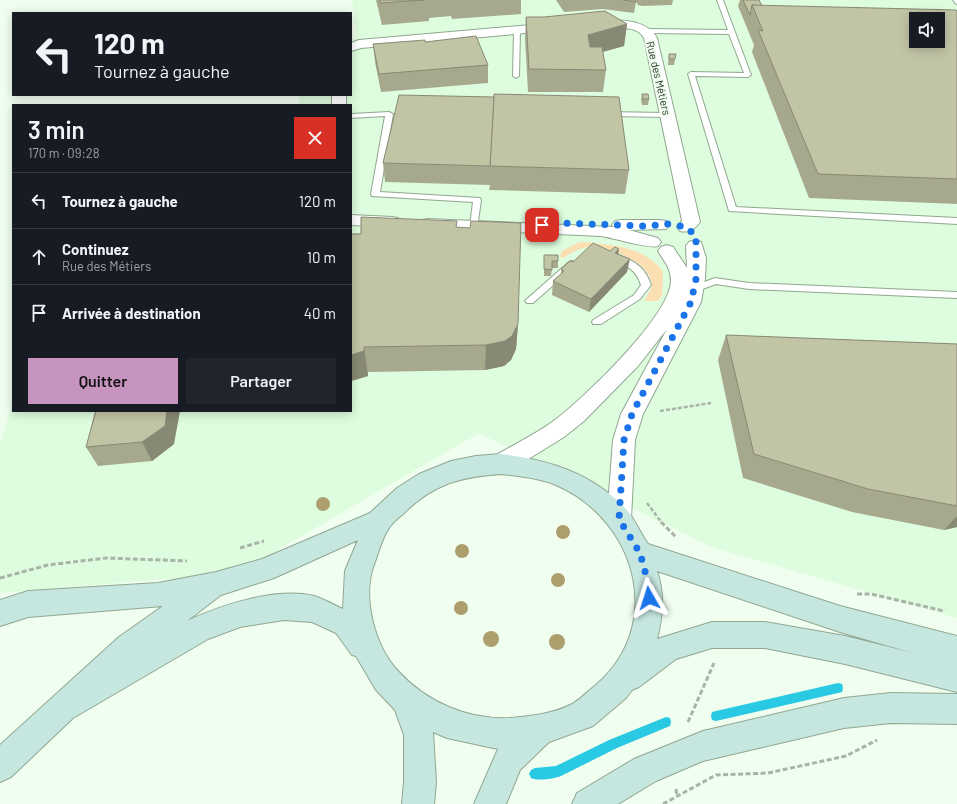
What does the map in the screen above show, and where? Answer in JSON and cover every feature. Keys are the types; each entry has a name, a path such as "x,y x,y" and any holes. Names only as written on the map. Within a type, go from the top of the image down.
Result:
{"main road":[{"path":"370,656 356,613 358,570 379,521 406,495 427,481 457,470 476,466 501,464 534,468 566,478 595,496 619,519 640,553 649,586 648,621 638,656 616,688"},
{"path":"0,613 28,604 158,594 216,584 265,570 310,551 348,532 379,521"},
{"path":"640,553 840,619 933,645 957,650"},
{"path":"0,766 128,647 216,584"},
{"path":"65,707 198,630 240,614 284,607 314,609 346,624 386,680 407,701 447,723 493,734 539,731 582,715 668,648 712,635 765,635 845,650 957,678"},
{"path":"407,701 419,735 420,782 418,804"},
{"path":"588,804 646,770 703,746 844,713 891,708 957,709"},
{"path":"490,804 509,759 539,731"}],"street":[{"name":"Rue des Métiers","path":"586,25 610,23 646,31 651,39 689,211 691,222 690,237"},
{"path":"352,47 359,44 564,26"},
{"path":"352,220 608,232 622,234 660,246 684,251 690,237"},
{"path":"537,228 542,225 557,223 667,224 690,237 697,258 694,289 691,302 669,341 630,420 624,440 619,519"},
{"path":"501,464 563,426 604,390 651,335 673,305 680,286 679,272 674,257 660,246 650,235 652,230 660,225"}],"lane":[{"path":"720,0 748,75 691,74 732,209 957,221"},
{"path":"516,76 517,30"},
{"path":"646,31 731,32"},
{"path":"596,113 668,115"},
{"path":"352,116 389,114 375,194 477,200 474,226"},
{"path":"597,322 637,296 646,285 643,275 637,267 606,253"},
{"path":"530,301 580,256"},
{"path":"694,289 715,281 749,286 957,295"}],"path":[{"path":"653,412 711,403"},
{"path":"646,501 663,525 681,540"},
{"path":"235,550 265,540"},
{"path":"0,578 48,565 106,558 189,561"},
{"path":"663,804 716,775 768,773 846,756 884,738"}],"shaded area":[{"path":"352,0 957,0 957,618 714,548 479,433 238,573 0,593 0,445 12,403 12,412 352,412 352,104 299,104 300,96 352,96 352,39 357,38"},
{"path":"580,242 626,248 647,257 655,263 663,272 662,295 658,301 645,301 651,287 651,281 648,274 642,267 625,256 606,249 589,247 578,250 563,258 560,257 562,251"}],"building":[{"path":"380,0 424,0 380,3"},
{"path":"623,0 635,0 636,2"},
{"path":"743,0 759,0 762,6 752,5 750,15"},
{"path":"752,5 956,10 957,179 818,174 758,30 763,31"},
{"path":"605,11 627,24 588,35 590,47 602,47 606,70 529,69 526,17 544,17"},
{"path":"476,36 488,65 379,74 373,44 425,40 425,42"},
{"path":"669,54 676,54 675,59 669,59"},
{"path":"494,94 619,97 629,170 490,166"},
{"path":"642,94 648,94 649,99 643,99"},
{"path":"399,95 494,97 490,166 383,163"},
{"path":"361,217 457,221 456,227 470,228 471,221 521,223 518,324 512,336 505,341 486,345 364,347 364,351 352,355 352,234 361,234"},
{"path":"593,243 610,251 615,247 619,249 615,253 630,259 591,299 553,281 564,271 561,269 570,261 573,262"},
{"path":"544,255 558,255 558,261 552,261 552,270 544,269"},
{"path":"726,335 957,344 957,506 868,489 754,454"},
{"path":"96,412 167,412 165,426 142,442 86,447"}],"waterway":[{"path":"716,716 838,688"},
{"path":"535,774 557,772 613,744 666,722"}],"route":[{"path":"542,225 557,223 646,226 667,224 686,227 696,236 696,279 691,302 669,341 632,414 624,440 619,519 640,553 649,586 649,598"}]}
